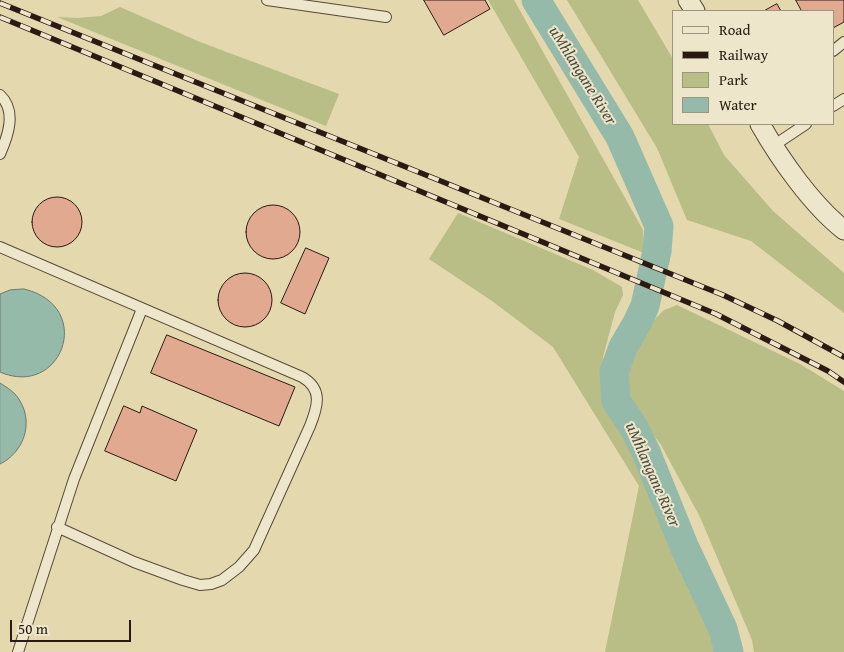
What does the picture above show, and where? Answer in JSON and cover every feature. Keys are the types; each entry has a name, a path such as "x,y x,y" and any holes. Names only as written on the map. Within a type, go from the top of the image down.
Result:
{"street":[{"path":"761,125 773,146 802,186 844,230"}],"lane":[{"path":"267,0 386,17"},
{"path":"0,95 8,105 10,114 10,126 0,154"},
{"path":"773,146 804,125"},
{"path":"0,247 309,381 314,386 316,394 316,411 254,550 239,567 222,580 200,585 183,580 134,562 57,528"},
{"path":"18,652 74,479 142,309"}],"green space":[{"path":"488,0 514,0 643,230 644,253 559,219 579,157"},
{"path":"567,0 638,0 672,57 672,125 709,125 724,155 773,211 844,273 844,313 751,241 687,220 657,148"},
{"path":"120,7 200,42 339,94 326,126 57,17 101,16"},
{"path":"458,213 593,270 622,287 623,295 615,312 603,357 601,394 605,408 612,420 645,460 661,494 673,538 721,634 725,652 605,652 639,486 553,347 492,301 429,259"},
{"path":"677,305 800,364 844,391 844,652 754,652 752,640 700,517 661,445 630,404 626,393 628,369 642,332 664,310"}],"water":[{"path":"24,289 46,299 59,313 64,330 62,347 54,362 40,373 22,377 0,372 0,294 10,290"},
{"path":"0,383 12,391 18,398 24,410 26,428 24,437 15,453 0,464"}],"building":[{"path":"424,0 485,0 490,9 444,35"},
{"path":"796,0 844,0 844,22 834,27 834,10 801,10"},
{"path":"777,4 780,10 766,10"},
{"path":"57,197 71,201 78,208 82,222 78,236 71,243 57,247 43,243 36,236 32,222 36,208 43,201"},
{"path":"268,205 278,205 288,209 296,217 300,232 296,247 288,255 278,259 268,259 258,255 250,247 246,237 246,227 250,217 258,209"},
{"path":"306,248 329,258 305,314 281,303"},
{"path":"240,273 250,273 260,277 268,285 272,300 268,315 260,323 250,327 240,327 230,323 222,315 218,305 218,295 222,285 230,277"},
{"path":"167,335 295,387 279,426 151,373"},
{"path":"124,406 140,413 142,406 197,430 176,481 105,451"}],"waterway":[{"name":"uMhlangane River","path":"536,0 620,137 659,226 657,251 645,306 623,347 614,372 616,401 633,426 646,452 684,546 723,629 729,652"}],"railway":[{"path":"0,3 723,295 778,321 844,357"},
{"path":"0,17 716,314 828,371 844,382"}]}
